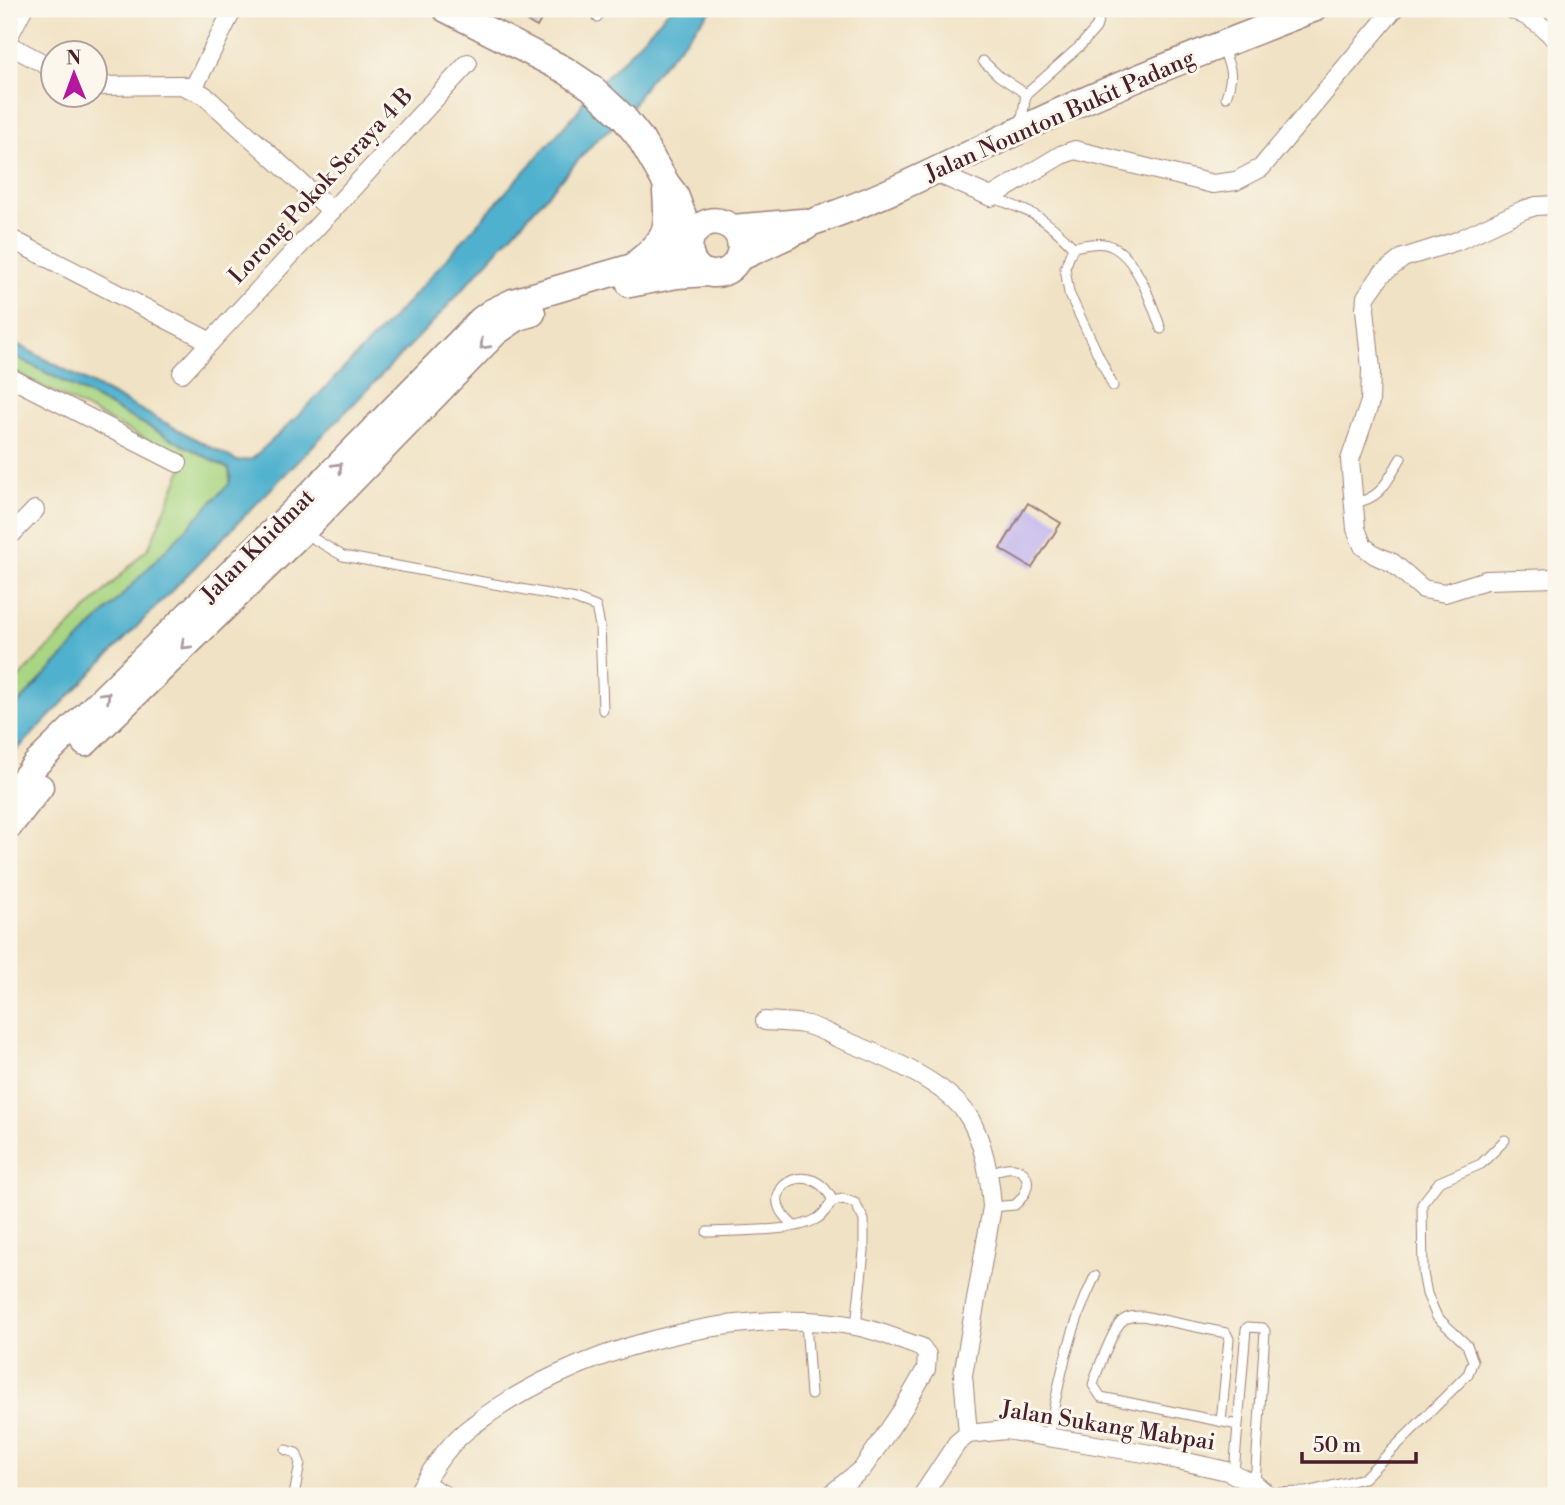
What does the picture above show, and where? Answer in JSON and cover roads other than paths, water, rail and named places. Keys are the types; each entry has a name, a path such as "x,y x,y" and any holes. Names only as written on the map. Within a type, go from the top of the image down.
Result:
{"street":[{"path":"9,36 23,9"},
{"path":"192,89 233,9"},
{"path":"446,9 565,70 592,88 624,118 640,138 670,189 691,237"},
{"name":"Jalan Nounton Bukit Padang","path":"739,258 806,227 807,224 846,211 934,172 1062,110 1313,9"},
{"path":"934,172 991,197 1060,155 1075,150 1213,184 1236,181 1261,168 1394,9"},
{"path":"1511,9 1547,29 1556,41"},
{"path":"9,45 38,61"},
{"name":"Lorong Pokok Seraya 4 B","path":"182,373 468,63"},
{"path":"108,86 181,85 204,95 332,211"},
{"path":"9,826 47,779 302,532 496,332 510,321 596,292 644,280 727,271 739,258 740,242 725,225 670,189"},
{"path":"625,269 641,260 663,238 670,189"},
{"path":"1556,205 1522,210 1457,241 1409,255 1382,274 1366,297 1364,309 1371,369 1370,402 1350,460 1356,529 1363,546 1375,555 1394,563 1423,589 1445,593 1486,580 1556,578"},
{"name":"Jalan Nounton Bukit Padang","path":"725,225 807,224"},
{"path":"708,273 696,266 691,258 688,250 691,237 700,226 725,225"},
{"name":"Jalan Khidmat","path":"9,798 35,765 292,514 481,320 513,302 660,259 691,237"},
{"path":"9,238 211,342"},
{"path":"9,377 178,463"},
{"path":"9,537 35,510"},
{"path":"765,1021 805,1024 863,1047 916,1074 951,1097 970,1118 983,1150 992,1208 963,1375 968,1434"},
{"path":"416,1496 425,1479 470,1427 553,1376 599,1356 717,1326 775,1322 856,1326 921,1347 927,1355 926,1369 903,1409 863,1468 829,1496"},
{"name":"Jalan Sukang Mabpai","path":"922,1496 957,1443 968,1434 1006,1430 1156,1455 1234,1473 1263,1491"}],"lane":[{"path":"1021,130 1026,94 1081,45 1096,28 1102,9"},
{"path":"1221,45 1231,69 1232,79 1226,97"},
{"path":"983,61 999,76 1026,94"},
{"path":"991,197 1038,215 1073,247"},
{"path":"1073,247 1099,243 1111,245 1120,252 1140,275 1161,329"},
{"path":"1073,247 1065,268 1065,281 1113,386"},
{"path":"1353,503 1369,501 1384,486 1401,458"},
{"path":"302,532 343,556 575,599 596,607 600,626 603,710"},
{"path":"1234,1473 1248,1327 1263,1328 1265,1331 1263,1491 1306,1492 1364,1478 1468,1374 1473,1361 1467,1345 1437,1317 1427,1294 1423,1273 1422,1204 1439,1182 1481,1164 1505,1140"},
{"path":"988,1175 1012,1166 1021,1169 1028,1185 1026,1194 1016,1205 992,1208"},
{"path":"794,1226 782,1213 779,1194 784,1185 794,1178 805,1178 819,1183 828,1190 833,1201"},
{"path":"707,1232 794,1226 809,1223 821,1216 833,1201 843,1199 855,1203 864,1220 864,1251 856,1326"},
{"path":"1048,1436 1076,1321 1095,1276"},
{"path":"1221,1422 1229,1339 1226,1333 1143,1316 1131,1317 1121,1323 1093,1385 1101,1397 1221,1422 1238,1425"},
{"path":"806,1322 811,1395"},
{"path":"286,1450 296,1453 300,1463 294,1496"},
{"path":"425,1479 455,1496"}],"water":[{"path":"670,9 712,9 648,81 633,105 616,124 598,138 434,321 9,758 9,713 229,484 231,476 229,469 9,353 9,340 237,461 252,459 298,416 406,304 578,111 586,96"}]}
